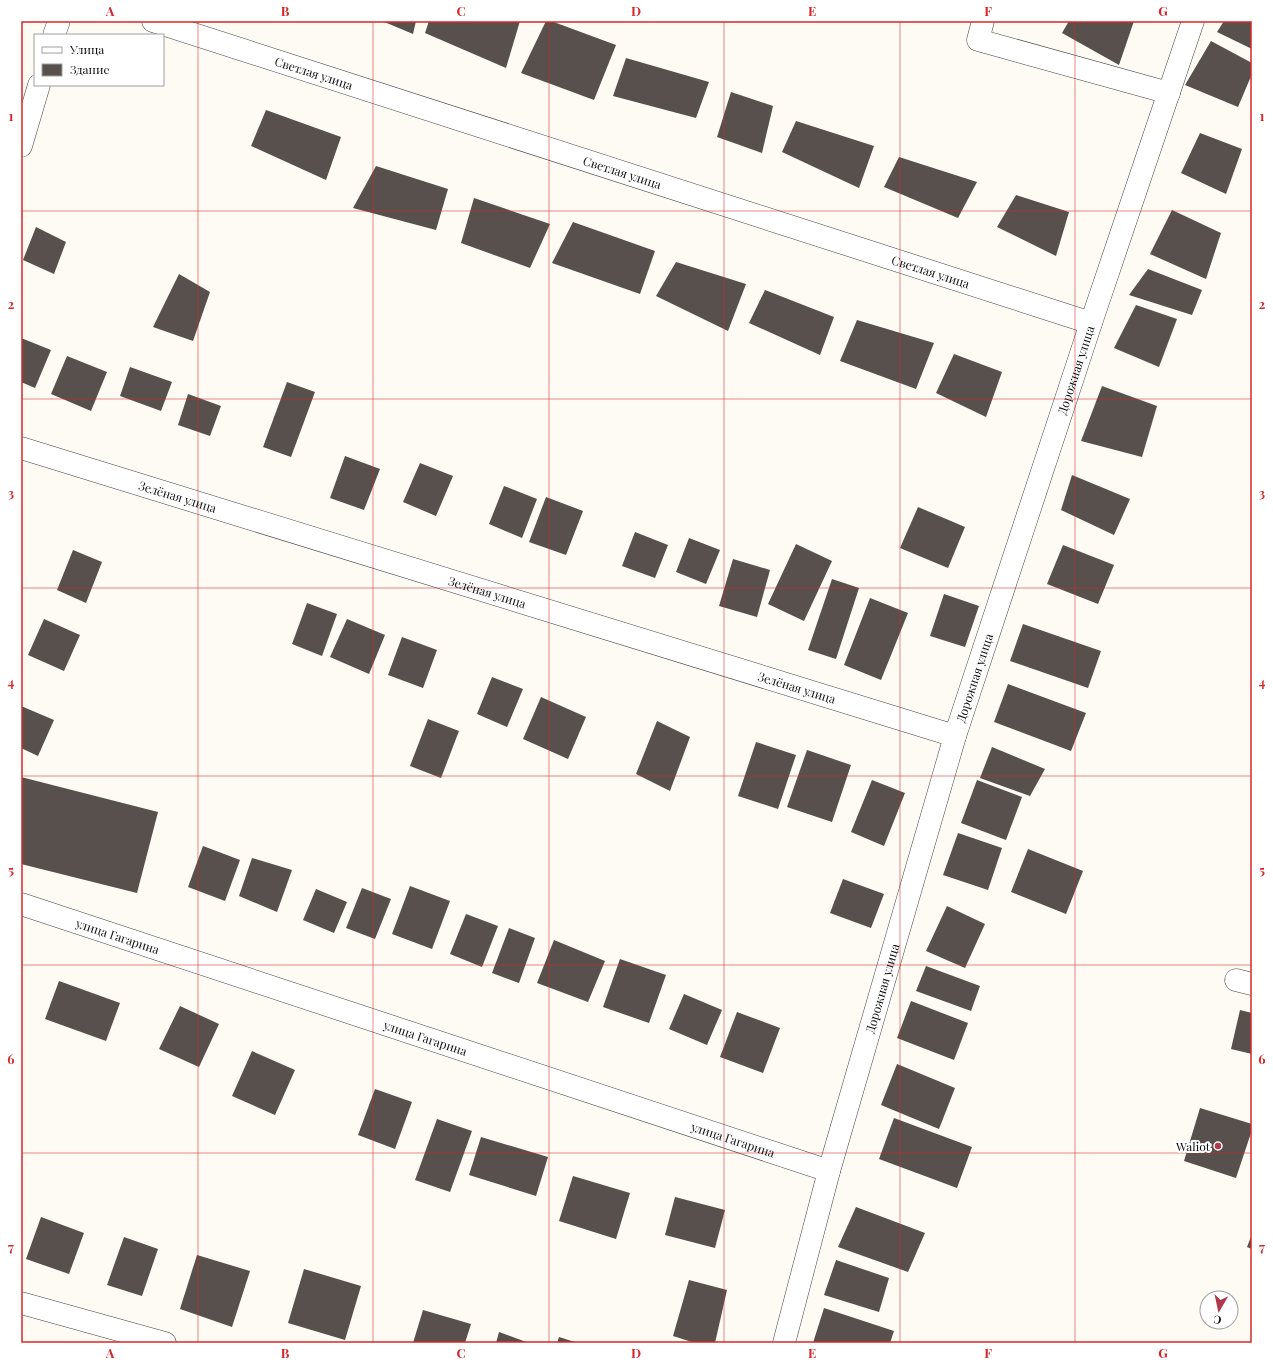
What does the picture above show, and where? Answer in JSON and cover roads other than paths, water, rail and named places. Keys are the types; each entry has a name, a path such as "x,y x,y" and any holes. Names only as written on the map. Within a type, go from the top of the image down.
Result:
{"street":[{"path":"54,34 59,21"},
{"name":"Светлая улица","path":"153,21 1091,323"},
{"path":"983,21 978,40 1169,93"},
{"name":"Дорожная улица","path":"784,1343 829,1171 955,736 1091,323 1193,21"},
{"path":"21,146 39,86"},
{"name":"Зелёная улица","path":"21,448 955,736"},
{"name":"улица Гагарина","path":"21,904 829,1171"},
{"path":"21,1303 165,1343"}],"place":[{"name":"Waliot","path":"1218,1146"}]}
